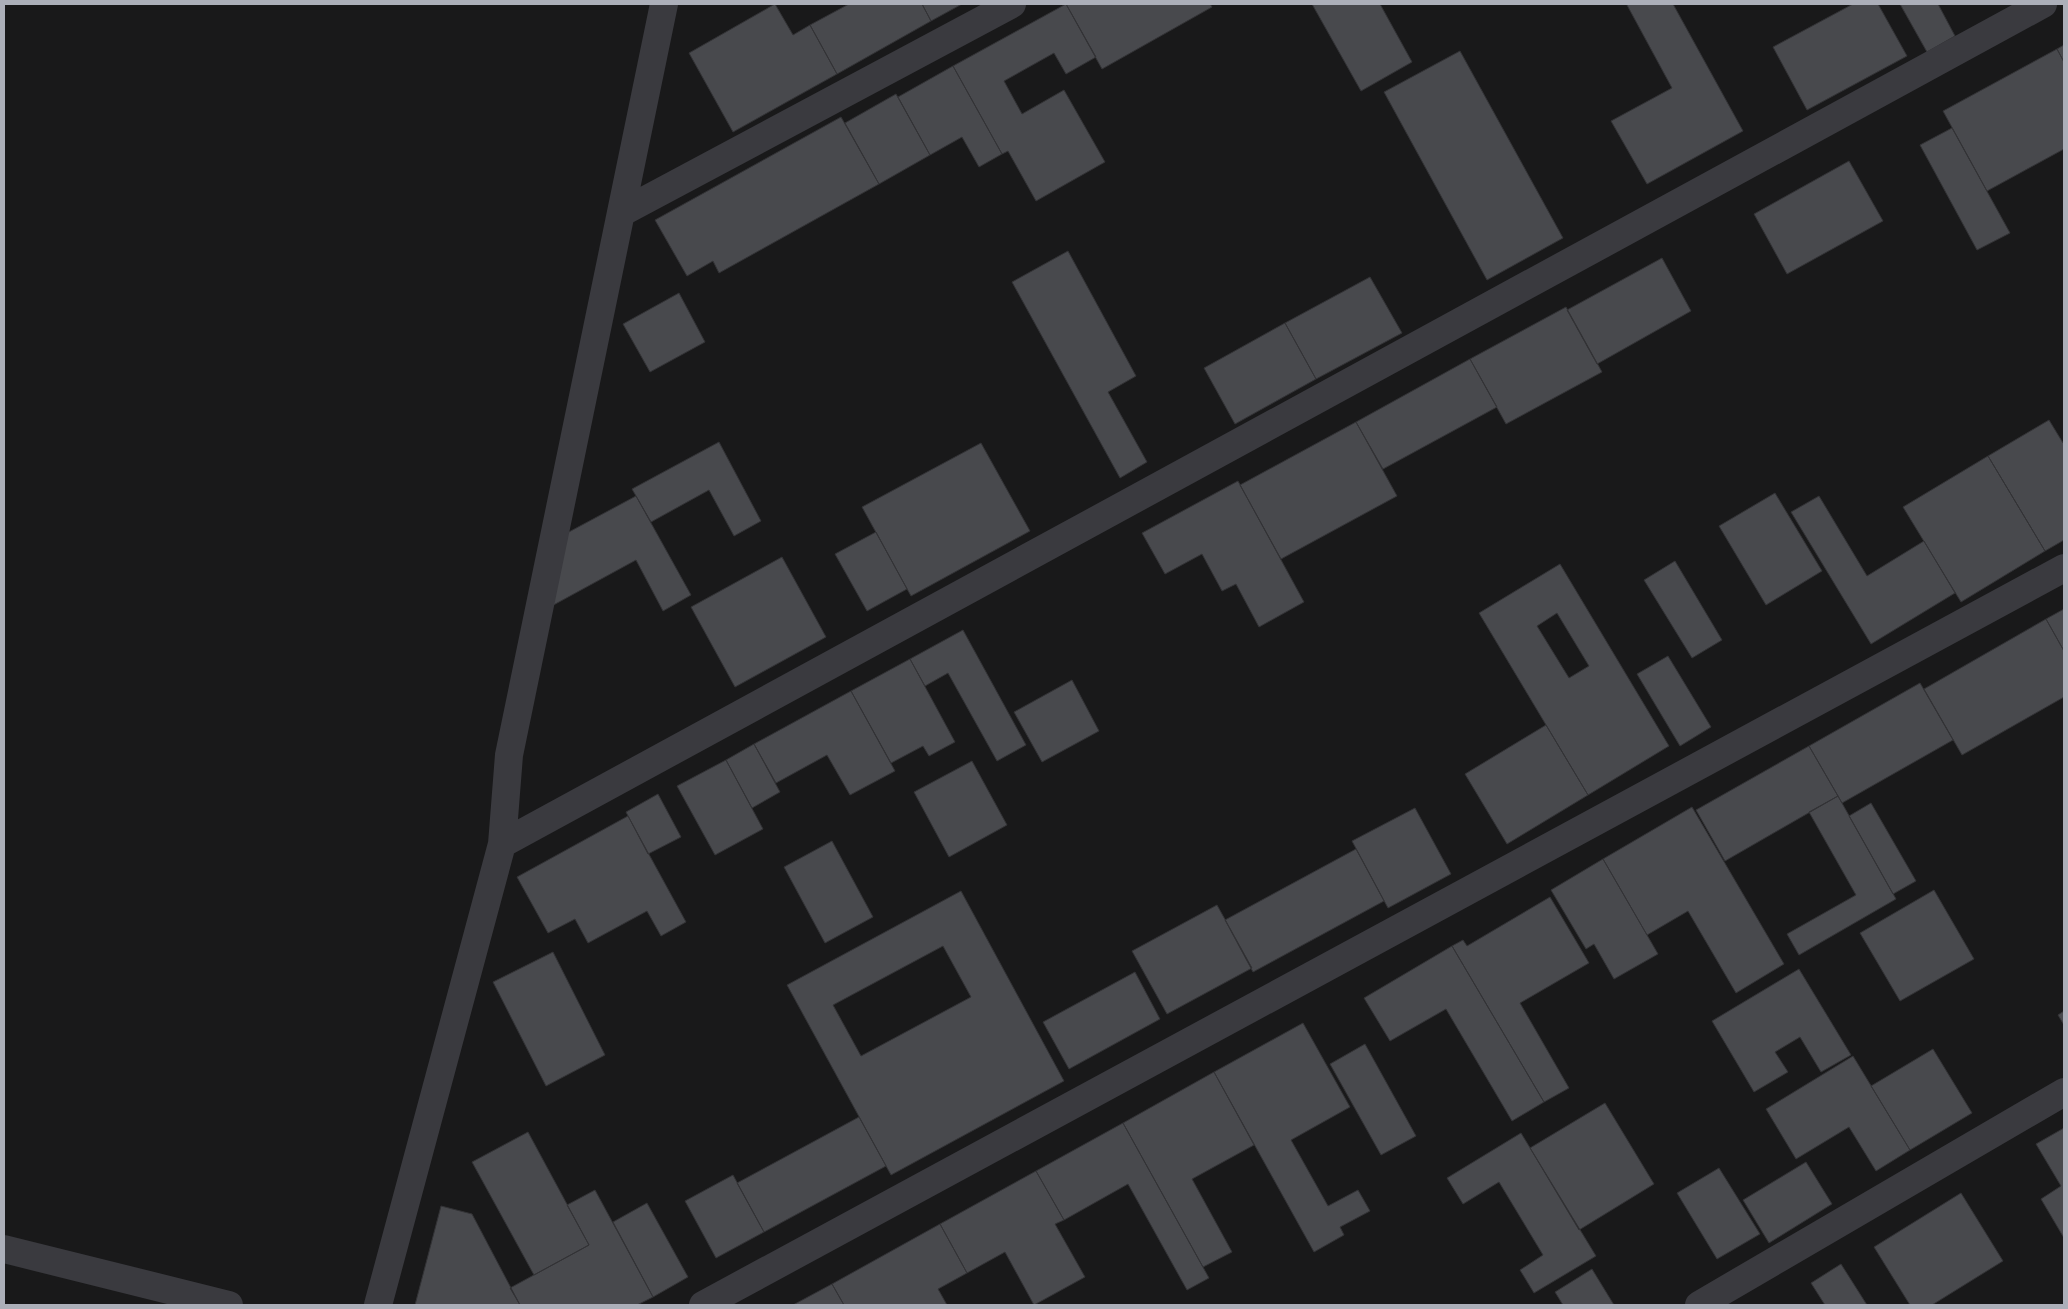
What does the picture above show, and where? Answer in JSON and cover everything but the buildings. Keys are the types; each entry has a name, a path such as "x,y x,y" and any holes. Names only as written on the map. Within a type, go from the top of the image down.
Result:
{"street":[{"path":"378,1305 502,844 509,755 664,4"},
{"path":"621,213 1012,4"},
{"path":"502,844 2043,4"},
{"path":"703,1305 2064,568"},
{"path":"1699,1305 2064,1092"},
{"path":"4,1250 229,1305"}]}
